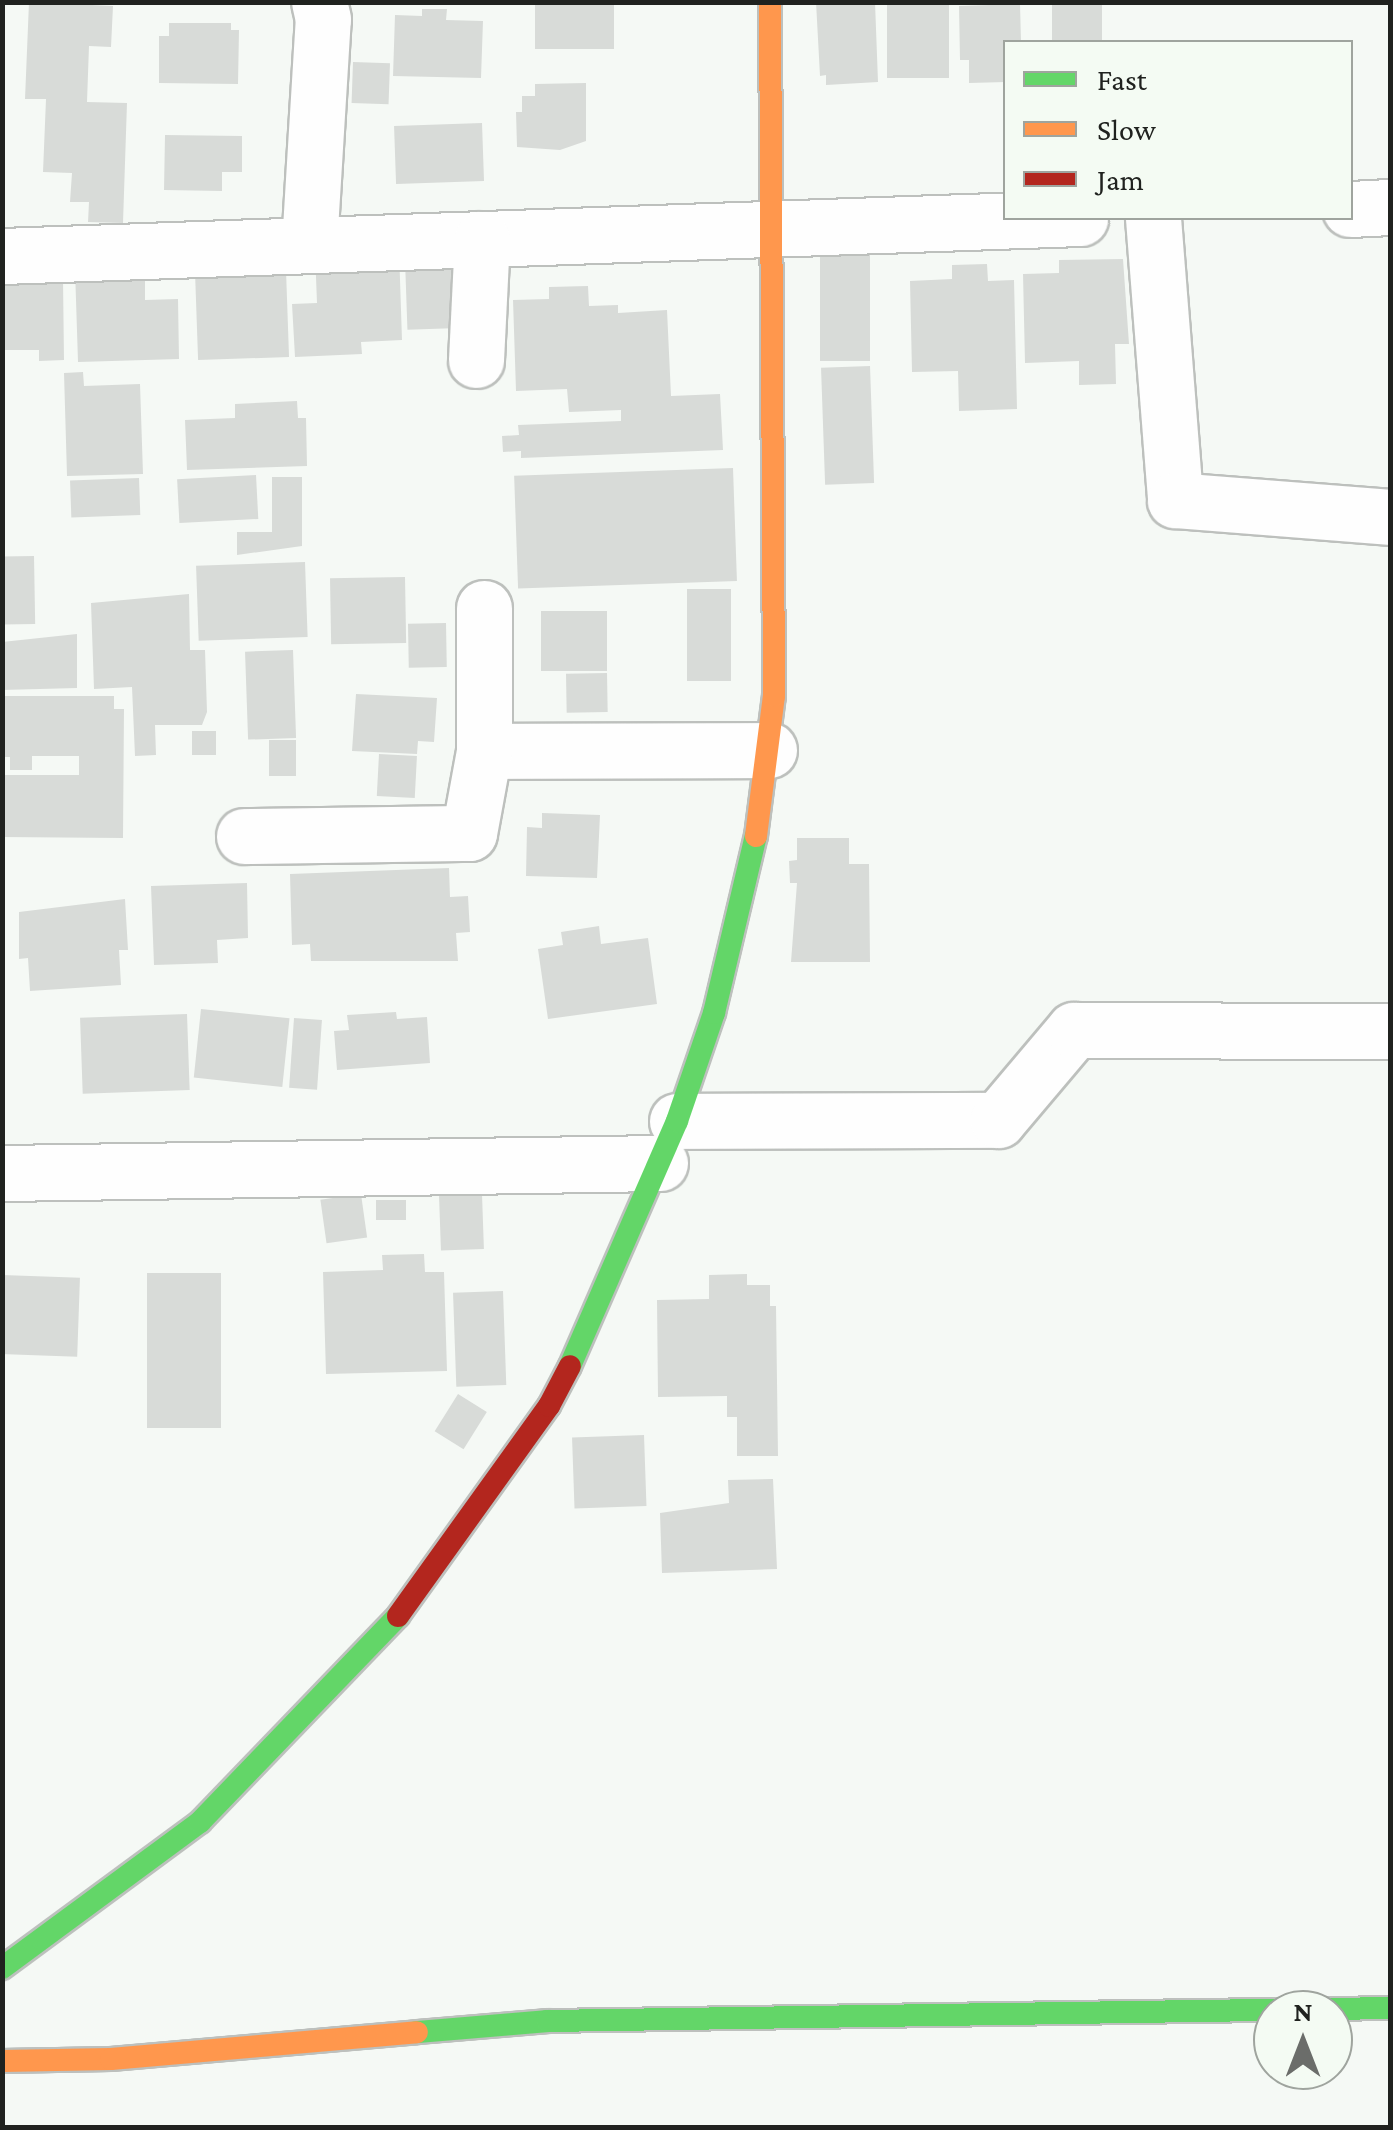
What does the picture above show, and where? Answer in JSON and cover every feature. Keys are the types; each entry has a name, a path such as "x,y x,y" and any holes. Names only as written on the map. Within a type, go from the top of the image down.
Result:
{"street":[{"path":"310,245 324,18 319,2"},
{"path":"2,1968 200,1822 276,1751 427,1581 548,1406 590,1328 668,1142 714,1014 743,898 769,750 776,629 770,2"},
{"path":"1353,209 1390,208"},
{"path":"2,256 1019,220"},
{"path":"1153,220 1175,500 1390,517"},
{"path":"476,360 482,239"},
{"path":"244,836 469,833 484,751 484,608"},
{"path":"484,751 769,750"},
{"path":"2,1174 668,1142 998,1120 1074,1030 1390,1031"},
{"path":"2,2061 111,2059 547,2021 1390,2008"}],"building":[{"path":"29,2 113,6 111,47 89,46 87,102 127,103 123,223 88,222 89,202 70,202 72,173 43,172 46,99 25,99"},
{"path":"535,2 614,2 614,49 535,49"},
{"path":"816,2 875,2 878,82 826,85 826,75 820,76"},
{"path":"887,2 949,2 949,78 887,78"},
{"path":"1052,2 1102,2 1102,40 1052,40"},
{"path":"1020,4 1021,40 1003,40 1003,82 969,83 969,60 960,60 959,6"},
{"path":"422,9 447,9 446,20 483,21 481,78 393,76 395,15 422,16"},
{"path":"169,23 231,23 231,30 239,30 238,84 159,83 159,36 169,36"},
{"path":"353,62 390,63 389,104 352,103"},
{"path":"586,83 586,141 560,150 517,147 516,112 522,112 522,96 535,96 535,84"},
{"path":"482,123 484,181 396,184 394,126"},
{"path":"165,135 242,136 242,172 222,172 222,191 164,190"},
{"path":"820,245 870,245 870,361 820,361"},
{"path":"399,249 402,340 361,342 362,354 295,357 292,304 317,303 315,251"},
{"path":"456,259 458,328 407,330 405,261"},
{"path":"1123,259 1129,344 1115,344 1116,384 1079,385 1079,361 1025,363 1023,274 1059,273 1059,260"},
{"path":"987,264 988,281 1014,280 1017,409 959,411 958,371 912,372 910,281 952,279 952,265"},
{"path":"75,269 145,278 145,300 178,299 179,359 78,362"},
{"path":"2,270 63,279 64,360 39,361 39,350 2,350"},
{"path":"286,270 289,357 198,360 195,273"},
{"path":"588,286 589,306 618,305 618,313 667,310 671,396 720,394 723,450 521,458 521,451 503,452 502,436 519,435 518,425 621,421 621,410 569,412 567,389 516,391 513,300 549,299 549,287"},
{"path":"870,366 874,483 825,485 821,368"},
{"path":"83,372 84,386 140,384 143,474 67,476 64,373"},
{"path":"297,401 298,418 306,418 307,466 187,470 185,420 235,418 235,404"},
{"path":"733,468 737,581 518,589 514,476"},
{"path":"256,475 258,519 179,523 177,479"},
{"path":"272,477 302,477 302,546 237,555 237,532 272,532"},
{"path":"139,478 140,515 71,517 70,480"},
{"path":"34,556 35,624 3,625 2,557"},
{"path":"305,562 308,637 199,641 196,566"},
{"path":"405,577 406,643 331,644 330,578"},
{"path":"687,589 731,589 731,681 687,681"},
{"path":"189,594 190,650 205,650 207,712 202,725 155,725 156,755 135,756 132,687 94,689 91,603"},
{"path":"541,611 607,611 607,671 541,671"},
{"path":"446,623 447,667 409,668 408,624"},
{"path":"77,634 77,688 2,690 2,642"},
{"path":"293,650 296,738 248,740 245,652"},
{"path":"607,673 608,712 567,713 566,674"},
{"path":"356,694 437,698 434,742 418,741 417,754 352,751"},
{"path":"2,696 114,696 114,709 124,709 123,838 2,837 2,775 79,775 79,756 32,756 32,770 10,770 10,757 2,757"},
{"path":"192,731 216,731 216,755 192,755"},
{"path":"269,740 296,740 296,776 269,776"},
{"path":"379,754 417,756 415,798 377,796"},
{"path":"542,813 600,815 597,878 526,876 527,827 542,828"},
{"path":"797,838 849,838 849,864 869,864 870,962 791,962 797,883 790,883 789,861 797,860"},
{"path":"449,868 450,897 468,896 470,932 456,933 458,961 311,961 310,944 292,945 290,874"},
{"path":"247,883 248,938 217,940 218,963 154,965 151,886"},
{"path":"125,899 128,950 119,950 121,985 30,991 28,958 19,959 19,912"},
{"path":"599,926 601,944 648,938 657,1004 548,1019 538,949 563,945 561,932"},
{"path":"201,1009 290,1018 282,1087 194,1078"},
{"path":"396,1012 397,1019 427,1017 430,1063 337,1070 334,1031 349,1030 347,1015"},
{"path":"187,1014 190,1090 83,1094 80,1018"},
{"path":"294,1018 322,1020 317,1090 289,1088"},
{"path":"361,1194 367,1238 327,1243 320,1200"},
{"path":"482,1194 484,1249 441,1250 439,1196"},
{"path":"376,1200 406,1200 406,1220 376,1220"},
{"path":"424,1254 425,1272 444,1272 447,1371 326,1374 323,1272 383,1270 382,1255"},
{"path":"147,1273 221,1273 221,1428 147,1428"},
{"path":"747,1274 747,1285 770,1285 770,1306 776,1306 778,1456 737,1456 737,1417 727,1417 727,1396 658,1397 657,1300 709,1299 709,1275"},
{"path":"2,1275 80,1278 77,1357 2,1354"},
{"path":"503,1291 506,1385 456,1387 453,1293"},
{"path":"458,1394 487,1412 464,1449 435,1431"},
{"path":"644,1435 646,1506 575,1508 572,1438"},
{"path":"773,1479 777,1569 662,1573 660,1513 729,1503 728,1480"}],"traffic: fast":[{"path":"570,1366 677,1121 714,1013 756,836"},
{"path":"2,1968 200,1822 398,1616"},
{"path":"417,2032 547,2021 1390,2008"}],"traffic: slow":[{"path":"756,836 774,696 770,2"},
{"path":"2,2061 111,2059 417,2032"}],"traffic: jam":[{"path":"398,1616 549,1406 570,1366"}]}
